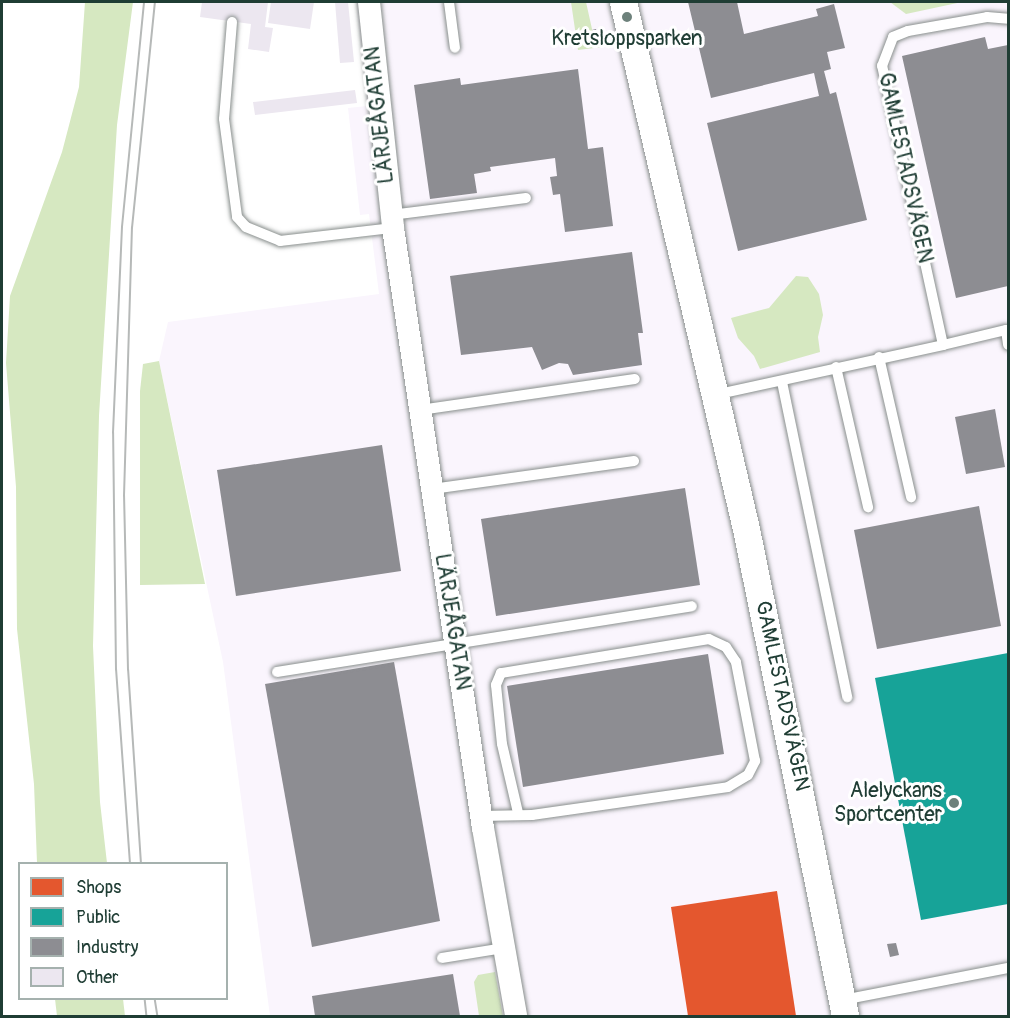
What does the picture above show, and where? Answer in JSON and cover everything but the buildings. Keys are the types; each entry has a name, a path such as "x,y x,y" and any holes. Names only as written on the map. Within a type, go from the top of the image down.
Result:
{"street":[{"name":"LÄRJEÅGATAN","path":"369,2 392,221 481,816 516,1017"},
{"name":"GAMLESTADSVÄGEN","path":"623,2 776,668 844,1008"}],"lane":[{"path":"448,2 454,48"},
{"name":"GAMLESTADSVÄGEN","path":"943,345 882,66 893,37 901,34 987,17 1008,19"},
{"path":"232,22 224,120 237,217 246,227 280,241 526,198"},
{"path":"714,395 782,382 836,367 1007,329 1008,345"},
{"path":"879,357 911,496"},
{"path":"836,367 868,507"},
{"path":"420,410 635,379"},
{"path":"782,382 847,697"},
{"path":"432,489 634,461"},
{"path":"277,672 455,641 692,606"},
{"path":"481,816 518,813 728,787 748,775 755,761 736,662 726,647 709,639 501,673 496,685 502,744 518,813"},
{"path":"442,958 504,948"},
{"name":"GAMLESTADSVÄGEN","path":"844,1008 1008,968"}],"shaded area":[{"path":"356,2 1008,2 1008,1016 270,1016 223,662 159,361 168,322 379,294 369,214 360,215 348,108 367,106"}],"green space":[{"path":"85,2 133,2 117,125 99,416 93,646 100,802 107,862 37,862 34,784 17,629 16,487 6,363 10,296 62,152 79,87"},
{"path":"571,2 586,2 594,38 598,38 602,47 578,50"},
{"path":"890,2 962,2 906,14"},
{"path":"796,276 808,277 819,294 823,315 818,337 820,352 760,369 754,356 738,338 731,318 769,308"},
{"path":"159,361 205,584 140,585 140,391 143,364"},
{"path":"495,972 503,1016 479,1016 474,982 478,975"},
{"path":"55,1000 123,1000 125,1016 57,1016"}],"tram line":[{"path":"130,862 116,670 113,433 122,227 144,2"},
{"path":"141,862 128,670 124,496 132,228 155,2"},
{"path":"145,1000 147,1016"},
{"path":"155,1000 158,1016"}],"place":[{"name":"Kretsloppsparken","path":"627,17"},
{"name":"Alelyckans Sportcenter","path":"954,803"}]}
